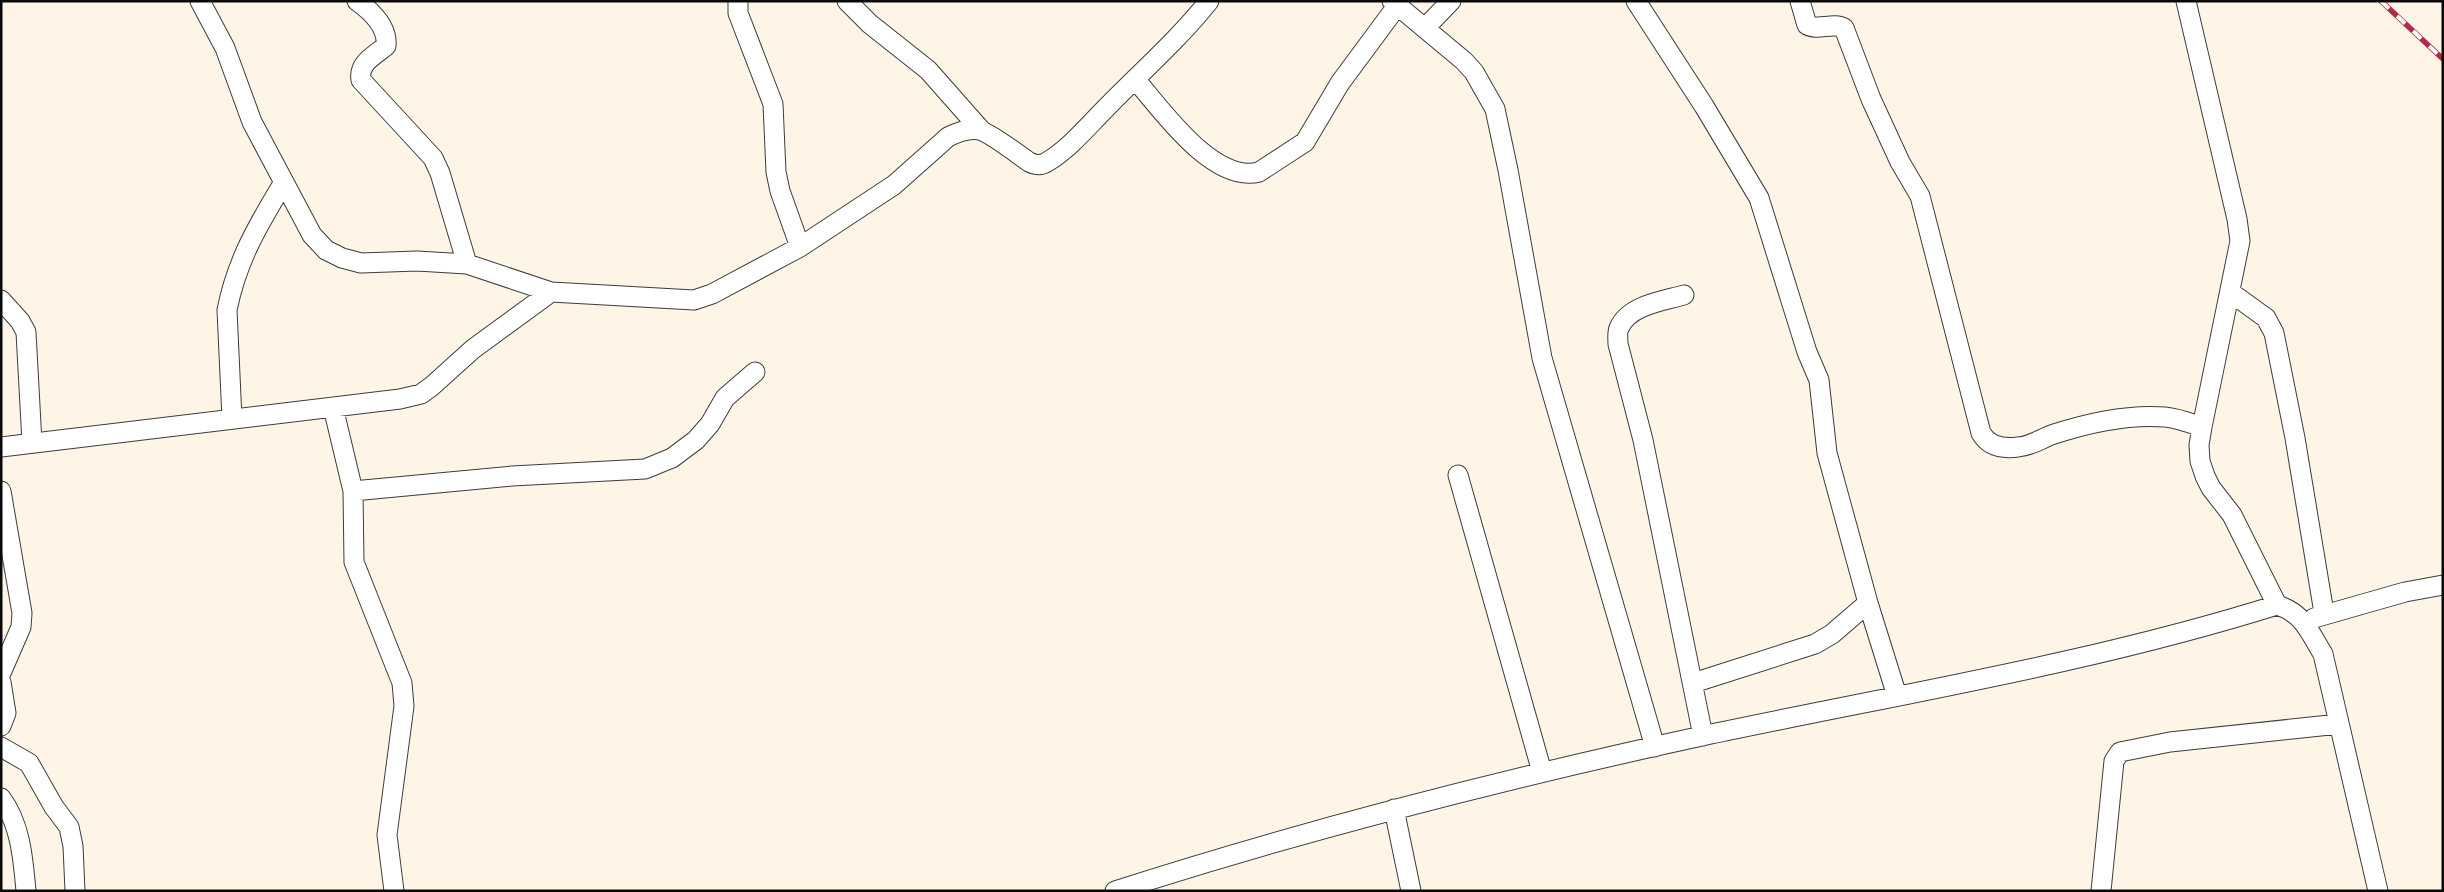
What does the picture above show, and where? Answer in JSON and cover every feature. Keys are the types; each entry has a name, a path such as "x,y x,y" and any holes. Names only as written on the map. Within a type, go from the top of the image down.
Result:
{"street":[{"path":"200,1 225,48 252,122 312,235 326,250 342,258 361,263 417,261 467,264 551,292 694,300 712,294 800,247 894,184 948,137 969,129 981,130"},
{"path":"357,1 367,9 386,32 387,39 386,46 362,65 360,80 433,158 440,173 467,264"},
{"path":"738,1 738,13 773,104 776,172 780,191 800,247"},
{"path":"847,1 870,24 928,70 981,130 1036,165 1047,163 1067,146 1196,18 1209,1"},
{"path":"1425,28 1451,1"},
{"path":"1636,1 1704,106 1759,198 1807,352 1819,380 1827,453 1868,603 1897,696"},
{"path":"1800,1 1807,25 1811,27 1836,26 1844,28 1871,99 1896,153 1920,196 1981,433 1985,439 1996,446 2019,447 2095,423 2129,418 2164,417 2202,427"},
{"path":"2186,1 2237,219 2240,241 2202,427 2199,445 2200,461 2211,488 2232,515 2277,605"},
{"path":"1135,79 1192,145 1233,173 1251,174 1259,172 1305,142 1340,83 1395,4 1464,60 1474,72 1495,109 1542,358 1656,747"},
{"path":"232,419 227,310 230,296 252,234 284,182"},
{"path":"1,447 400,399 420,394 473,349 551,292"},
{"path":"2230,292 2266,318 2274,333 2295,438 2324,613"},
{"path":"1684,294 1639,309 1627,318 1618,329 1618,344 1643,440 1703,736"},
{"path":"1,300 20,321 26,332 32,444"},
{"path":"354,491 512,476 645,469 672,458 696,440 710,424 725,398 755,372"},
{"path":"333,407 354,491 354,562 402,682 404,695 400,746 387,835 394,891"},
{"path":"1458,475 1542,772"},
{"path":"1,491 22,613 21,627 1,673"},
{"path":"2304,622 2324,613 2405,592 2443,585"},
{"path":"1693,683 1815,644 1832,634 1868,603"},
{"path":"1115,891 1394,809 1542,772 1703,736 2138,645 2277,605 2294,612 2304,622 2323,654 2378,891"},
{"path":"1,682 6,713 1,726"},
{"path":"2101,891 2114,761 2120,752 2170,742 2339,724"},
{"path":"1,747 29,763 54,807 68,827 73,846 76,891"},
{"path":"1,798 16,826 23,854 26,891"},
{"path":"1394,809 1411,891"}],"railway":[{"path":"2381,1 2443,59"}]}
